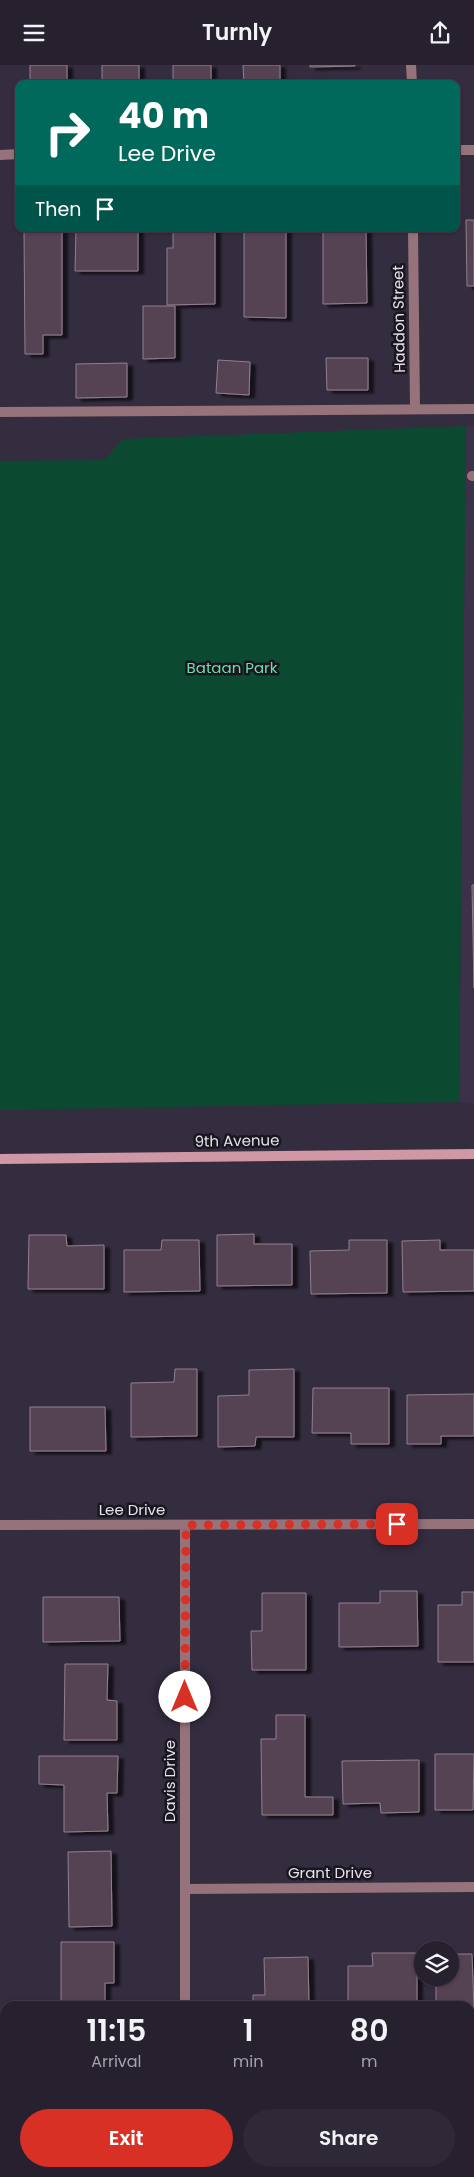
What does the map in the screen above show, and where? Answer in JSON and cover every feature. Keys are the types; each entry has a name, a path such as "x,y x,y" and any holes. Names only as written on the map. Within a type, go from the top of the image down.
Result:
{"street":[{"path":"411,65 412,80"},
{"path":"460,150 474,150"},
{"path":"0,155 15,154"},
{"name":"Haddon Street","path":"413,232 415,409"},
{"path":"0,412 474,409"},
{"name":"9th Avenue","path":"0,1159 474,1154"},
{"name":"Lee Drive","path":"0,1525 474,1524"},
{"name":"Davis Drive","path":"185,2001 186,1525"},
{"name":"Grant Drive","path":"185,1889 474,1887"}],"shaded area":[{"path":"474,426 474,1104 459,1102 466,427"}],"green space":[{"name":"Bataan Park","path":"466,426 459,1102 0,1110 0,461 104,460 123,439"}],"building":[{"path":"30,65 67,65 67,80 30,80"},
{"path":"102,65 139,65 139,80 102,80"},
{"path":"173,65 211,65 211,80 173,80"},
{"path":"243,65 280,65 280,80 244,80"},
{"path":"310,65 355,65 355,66 310,67"},
{"path":"466,220 474,220 474,286 467,286"},
{"path":"24,232 62,232 62,335 43,335 43,354 25,354"},
{"path":"76,232 138,232 138,271 75,271"},
{"path":"173,232 215,232 215,304 167,305 167,248 173,248"},
{"path":"244,232 286,232 286,318 244,317"},
{"path":"323,232 366,232 367,303 323,304"},
{"path":"143,306 175,306 175,358 143,359"},
{"path":"326,358 368,358 368,390 327,390"},
{"path":"218,360 250,362 249,395 216,393"},
{"path":"127,363 127,397 76,398 76,364"},
{"path":"472,885 474,885 474,988"},
{"path":"254,1234 254,1244 292,1244 292,1285 217,1286 217,1235"},
{"path":"29,1235 66,1235 67,1246 104,1245 104,1289 28,1289"},
{"path":"162,1240 199,1240 200,1291 124,1292 124,1250 161,1250"},
{"path":"349,1240 387,1240 387,1293 311,1294 310,1251 349,1250"},
{"path":"440,1240 440,1250 474,1250 474,1291 403,1292 402,1241"},
{"path":"175,1369 197,1369 197,1436 131,1437 131,1383 174,1382"},
{"path":"294,1369 294,1437 256,1437 255,1446 218,1447 218,1396 249,1395 249,1370"},
{"path":"313,1388 389,1388 389,1444 351,1444 351,1433 312,1433"},
{"path":"474,1394 474,1436 441,1436 441,1444 407,1444 407,1395"},
{"path":"30,1407 105,1407 106,1451 30,1451"},
{"path":"380,1591 417,1591 418,1646 339,1647 339,1603 380,1603"},
{"path":"462,1592 474,1592 474,1662 438,1662 438,1605 462,1605"},
{"path":"262,1593 306,1593 306,1670 252,1670 251,1631 262,1631"},
{"path":"43,1597 119,1597 120,1641 43,1642"},
{"path":"65,1664 108,1664 107,1700 117,1701 117,1740 64,1740"},
{"path":"276,1715 305,1715 305,1797 333,1797 333,1815 262,1815 261,1739 276,1739"},
{"path":"435,1754 474,1754 473,1810 435,1810"},
{"path":"39,1756 118,1756 117,1793 107,1793 108,1831 64,1832 64,1785 39,1784"},
{"path":"419,1760 419,1812 381,1813 380,1803 343,1804 342,1761"},
{"path":"111,1851 112,1926 69,1927 68,1852"},
{"path":"61,1942 114,1942 114,1983 105,1983 105,2001 61,2001"},
{"path":"372,1953 414,1953 414,1986 417,1986 417,2001 348,2001 348,1966 373,1966"},
{"path":"459,1954 472,1954 474,2001 436,2001 436,1986 459,1986"},
{"path":"308,1957 309,2001 253,2001 253,1995 265,1995 264,1958"}],"route":[{"path":"185,1697 186,1525 397,1524"}]}
